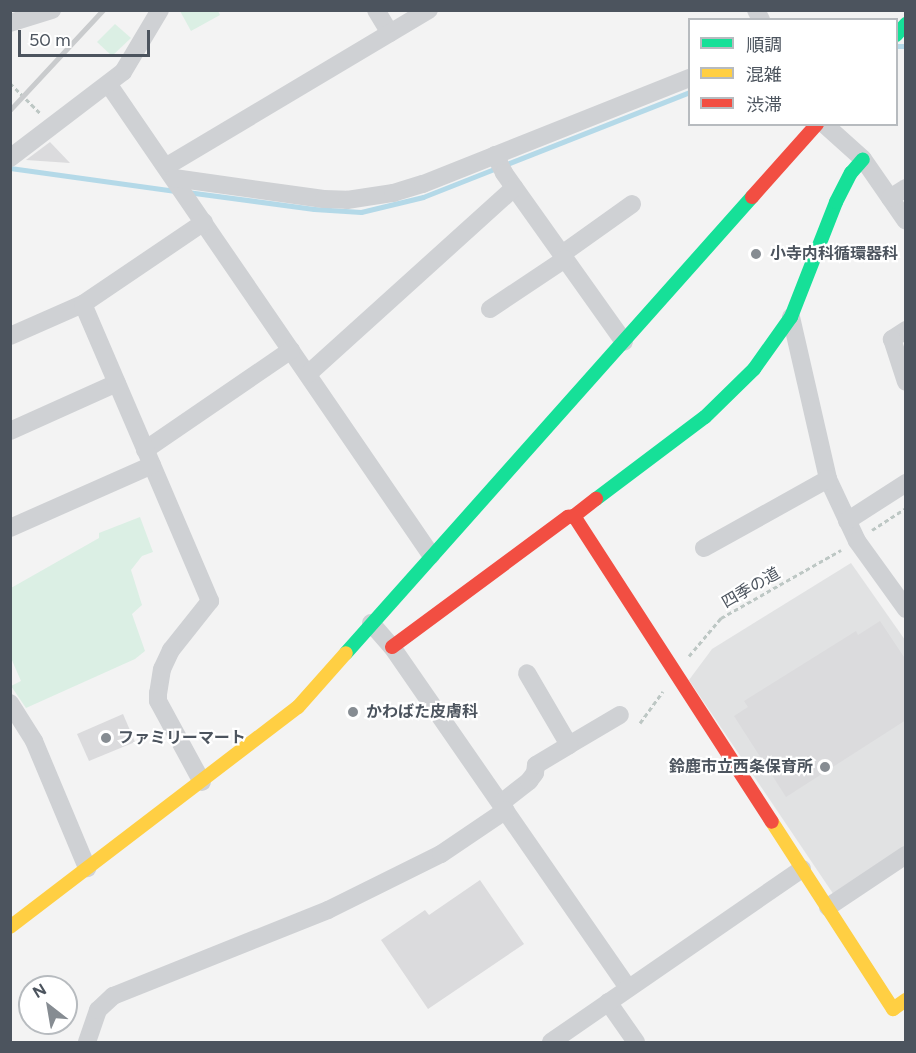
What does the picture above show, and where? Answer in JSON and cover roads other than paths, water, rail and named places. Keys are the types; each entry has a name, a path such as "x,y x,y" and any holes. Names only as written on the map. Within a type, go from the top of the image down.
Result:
{"street":[{"path":"10,23 52,10"},
{"path":"10,158 109,85 123,72 160,10"},
{"path":"376,10 390,33"},
{"path":"173,176 390,33 429,10"},
{"path":"173,176 324,199 347,200 393,193 423,184 688,79"},
{"path":"109,85 431,555"},
{"path":"10,927 298,707 431,555 816,126"},
{"path":"826,126 863,159 906,221"},
{"path":"495,155 509,181 624,342"},
{"path":"392,647 568,517 574,516 705,417 754,369 791,317 836,202 851,173 863,159"},
{"path":"308,374 509,181"},
{"path":"890,198 906,188"},
{"path":"490,309 632,204"},
{"path":"10,336 83,304 204,222"},
{"path":"83,304 210,601 171,650 162,669 158,693 158,701 202,782"},
{"path":"791,317 828,479 857,541 903,599"},
{"path":"906,330 892,339 906,381"},
{"path":"10,528 148,458 291,350"},
{"path":"10,431 117,383"},
{"path":"704,548 828,479"},
{"path":"847,521 906,483"},
{"path":"574,516 893,1009 906,1000"},
{"path":"371,623 392,647 628,988"},
{"path":"527,673 570,745"},
{"path":"10,703 34,741 87,868"},
{"path":"87,1042 98,1010 113,996 328,910 441,854 503,807 535,773 536,765 620,715"},
{"path":"828,907 906,855"},
{"path":"551,1042 802,869"},
{"path":"608,1002 636,1042"}],"waterway":[{"path":"898,46 906,46"},
{"path":"187,192 314,209 361,212 423,197 688,93"},
{"path":"10,168 175,191"}],"railway":[{"path":"10,110 103,10"}],"place":[{"name":"小寺内科循環器科","path":"756,254"},
{"name":"かわばた皮膚科","path":"353,712"},
{"name":"ファミリーマート","path":"106,738"},
{"name":"鈴鹿市立西条保育所","path":"825,767"}]}
